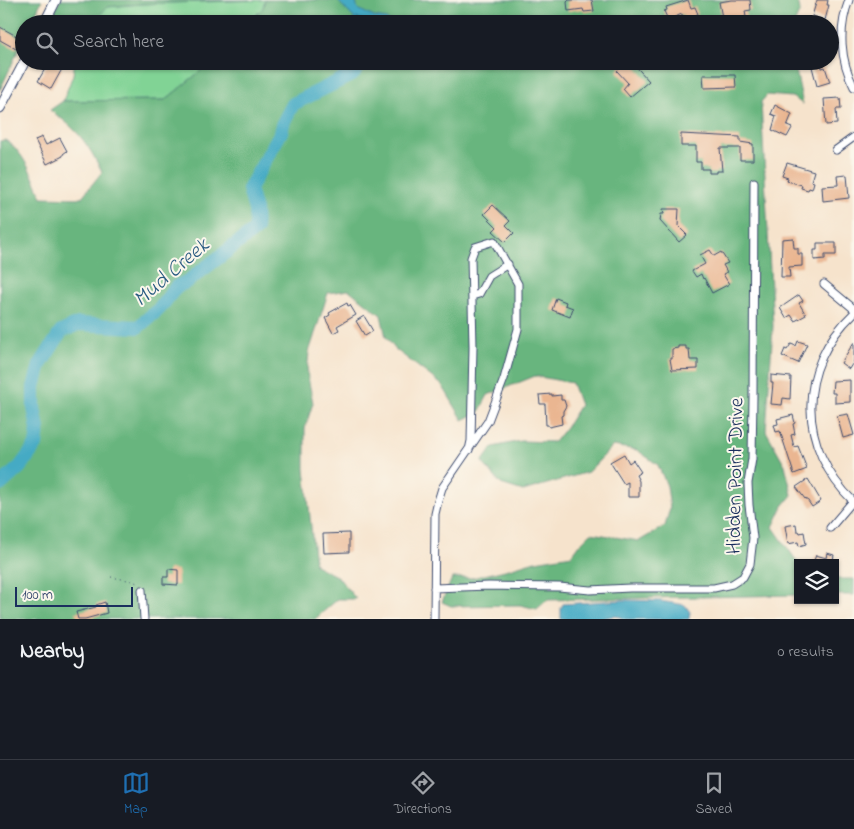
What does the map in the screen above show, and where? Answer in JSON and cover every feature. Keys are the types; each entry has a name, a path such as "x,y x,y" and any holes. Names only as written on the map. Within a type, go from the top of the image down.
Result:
{"street":[{"path":"48,15 56,0"},
{"path":"849,0 843,20 842,46 846,67 854,87"},
{"path":"0,108 20,70"},
{"path":"836,150 854,137"},
{"name":"Hidden Point Drive","path":"434,588 489,586 559,587 590,590 714,588 732,584 743,577 748,569 753,543 748,483 752,459 754,396 754,182"},
{"path":"434,619 437,504 442,488 470,450 488,421 504,379 518,329 518,284 494,241 475,247 471,258 470,450"},
{"path":"472,296 479,294 489,276 508,264"},
{"path":"824,284 854,309"},
{"path":"830,528 854,502 834,480 820,455 813,430 811,405 815,376 821,359 833,337 854,313"},
{"path":"142,590 144,619"}],"path":[{"path":"111,578 133,581 142,590"}],"green space":[{"path":"0,0 42,0 35,15 15,15 15,58 0,90"},
{"path":"60,0 250,0 140,4 107,7 100,15 52,15"},
{"path":"265,0 263,8 256,15 99,15 106,7 140,4"},
{"path":"265,0 798,0 800,11 798,15 256,15 263,8"},
{"path":"74,70 201,70 165,100 63,101"},
{"path":"201,70 796,70 803,104 792,97 767,95 761,102 773,326 766,431 785,465 792,495 783,506 773,527 795,559 794,595 547,600 537,609 520,605 451,606 442,602 452,578 472,578 535,561 572,555 591,533 639,541 665,526 670,508 667,486 658,465 637,450 613,446 588,472 523,491 501,484 482,462 493,447 521,441 554,442 580,405 572,383 535,376 488,395 479,412 463,420 442,385 395,349 386,337 381,315 349,290 328,293 309,352 307,372 313,403 305,428 305,469 315,565 338,577 356,599 338,599 315,619 0,619 0,141 5,140 18,151 42,197 81,198 102,172 81,137 50,110 63,101 165,100"},
{"path":"839,579 854,579 854,595 839,595"}],"water":[{"path":"337,0 355,0 358,9 370,15 351,15"},
{"path":"624,600 660,601 685,605 690,612 689,619 624,619 614,616 598,619 561,619 563,604"}],"building":[{"path":"569,0 592,0 594,11 584,12 583,9 568,11 567,2"},
{"path":"688,0 691,8 695,7 698,14 666,15 664,11 667,10 666,7"},
{"path":"750,0 751,10 745,11 746,15 721,15 719,2"},
{"path":"817,0 828,0 827,5 829,5 826,15 812,15"},
{"path":"0,27 15,35 15,48 0,40"},
{"path":"44,70 61,70 51,89 38,81"},
{"path":"639,70 649,81 630,97 623,89 628,83 617,71"},
{"path":"813,70 826,70 830,82 817,86"},
{"path":"703,75 735,75 736,87 704,88"},
{"path":"840,98 841,109 836,109 837,124 826,125 824,99"},
{"path":"775,105 792,114 787,126 792,128 787,137 772,130 776,116 771,114"},
{"path":"681,134 740,137 740,142 753,144 753,160 740,160 740,148 720,148 722,171 709,173 709,169 701,169 701,162 696,162 696,146 681,146"},
{"path":"42,137 46,145 60,138 67,151 63,156 47,164 35,140"},
{"path":"787,163 814,171 811,181 814,182 812,189 801,188 802,185 787,181 788,178 782,176"},
{"path":"847,175 849,198 823,201 822,186 838,185 837,176"},
{"path":"493,205 510,221 506,225 514,233 505,242 493,231 497,227 484,214"},
{"path":"663,209 679,209 678,226 687,235 679,242 660,221 661,214 664,214"},
{"path":"793,238 794,248 798,248 798,254 802,254 802,266 789,267 790,277 781,277 782,239"},
{"path":"817,243 836,243 836,255 825,255 825,259 814,260 814,250 817,250"},
{"path":"710,250 714,256 721,252 728,263 723,265 727,272 723,274 729,284 712,293 701,274 696,277 692,271 705,264 700,255"},
{"path":"799,295 803,301 799,303 806,315 795,321 791,315 786,318 780,308"},
{"path":"556,298 566,302 565,305 573,308 570,317 552,310"},
{"path":"347,303 356,315 337,326 339,330 333,333 325,318 330,315 329,313"},
{"path":"364,316 373,331 365,336 356,321"},
{"path":"798,341 807,344 798,363 782,356 785,349 787,350 791,344 796,346"},
{"path":"854,342 854,361 849,369 841,363"},
{"path":"678,346 686,346 686,349 689,349 690,360 698,360 698,369 672,370 670,359 672,359 672,349 678,348"},
{"path":"771,375 791,377 790,399 783,398 782,405 771,404 773,383 771,383"},
{"path":"850,380 850,402 835,403 835,393 832,393 833,381"},
{"path":"552,394 552,396 561,395 561,400 564,400 566,406 561,416 562,424 549,427 546,425 545,404 540,404 539,395"},
{"path":"848,414 854,435 843,438 837,416"},
{"path":"793,415 795,434 791,435 794,447 798,446 807,469 794,474 780,431 776,432 774,425 778,424 777,419"},
{"path":"624,454 629,463 633,460 641,472 636,475 639,481 639,497 628,497 628,482 624,484 610,462"},
{"path":"808,479 821,501 812,507 796,487"},
{"path":"796,524 797,531 800,533 804,532 806,544 799,546 798,542 788,544 785,526"},
{"path":"349,533 349,552 324,553 323,534"},
{"path":"827,553 834,555 833,559 814,559 816,555 826,558"},
{"path":"168,569 178,570 178,585 163,584 163,577 168,577"},
{"path":"105,602 107,613 78,619 76,612 96,607 96,605"}],"waterway":[{"name":"Mud Creek","path":"0,485 20,467 36,445 38,429 34,408 34,387 40,365 61,332 78,324 138,327 159,309 176,287 188,281 256,229 255,210 249,189 281,132 284,121 293,104 353,74 356,70"}]}
